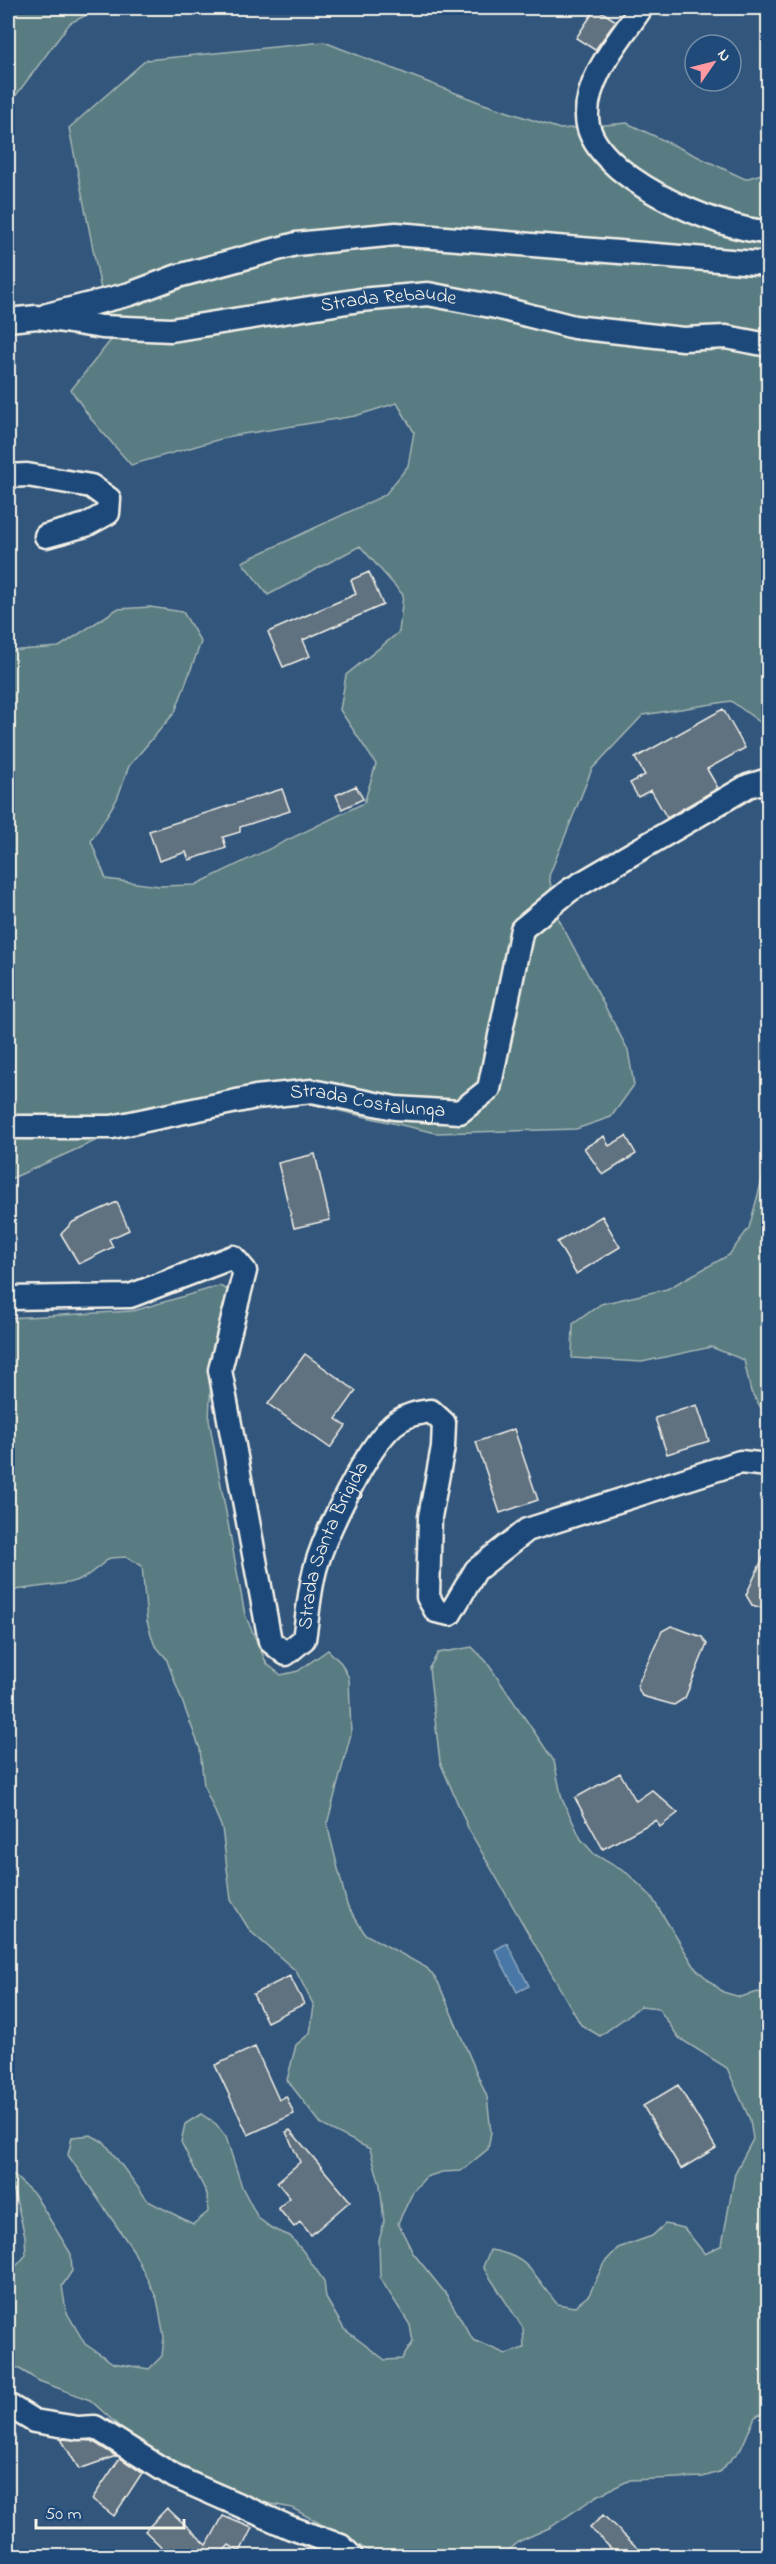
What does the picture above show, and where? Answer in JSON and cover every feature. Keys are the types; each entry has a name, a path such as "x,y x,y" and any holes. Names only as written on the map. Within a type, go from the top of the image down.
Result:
{"street":[{"path":"641,8 595,80 586,117 591,135 607,158 653,192 712,219 748,230 768,232"},
{"path":"37,317 130,294 178,276 296,244 357,236 396,234 441,236 768,264"},
{"name":"Strada Rebaude","path":"8,320 37,317 102,327 171,330 360,300 428,294 496,307 574,327 683,339 726,337 768,345"},
{"path":"8,476 27,475 91,486 109,499 108,513 86,525 46,536"},
{"name":"Strada Costalunga","path":"8,1127 112,1127 256,1096 312,1091 395,1108 460,1112 489,1089 522,929 570,890 748,786 768,780"},
{"name":"Strada Santa Brigida","path":"8,1298 130,1296 233,1257 245,1271 220,1370 270,1641 286,1654 303,1639 316,1566 341,1506 367,1460 392,1426 411,1413 431,1411 444,1423 443,1447 430,1518 428,1597 436,1611 450,1614 476,1570 527,1530 740,1462 768,1465"},
{"path":"8,2404 34,2421 78,2428 95,2427 175,2477 289,2527 340,2546 351,2556"}],"green space":[{"path":"8,8 101,8 70,23 8,106"},
{"path":"324,42 484,104 560,129 627,123 745,179 768,172 768,728 731,701 643,715 592,769 549,876 556,914 628,1050 634,1085 611,1117 576,1129 436,1133 301,1102 124,1128 8,1180 8,651 59,647 117,609 150,607 183,612 201,642 175,712 129,766 117,799 91,841 106,879 159,886 195,885 364,803 376,764 340,710 346,675 399,632 403,595 360,546 268,595 242,562 385,495 408,466 414,432 397,403 355,416 231,436 131,465 91,419 71,390 111,340 69,128 146,60"},
{"path":"768,1163 768,1419 751,1392 744,1360 711,1347 642,1362 572,1358 573,1324 601,1304 667,1289 729,1255 749,1228"},
{"path":"219,1286 231,1291 220,1339 212,1354 209,1420 245,1615 267,1664 281,1675 298,1671 328,1650 341,1663 349,1678 351,1734 327,1824 347,1905 365,1934 427,1968 438,1982 487,2097 491,2132 488,2149 461,2171 442,2172 426,2177 414,2190 398,2223 413,2253 446,2294 473,2340 506,2354 524,2348 523,2328 483,2267 490,2250 522,2262 530,2268 557,2304 574,2307 589,2295 604,2263 618,2248 652,2236 665,2224 684,2228 705,2254 722,2245 735,2173 753,2139 750,2120 727,2068 679,2038 658,2008 641,2006 600,2036 581,2025 469,1830 440,1762 429,1668 438,1653 472,1647 486,1661 554,1761 562,1799 581,1839 594,1854 627,1873 651,1896 696,1969 723,1992 740,1997 758,1992 768,1995 768,2410 755,2417 741,2449 719,2472 703,2477 630,2480 597,2496 551,2527 520,2541 502,2556 376,2556 292,2508 245,2499 132,2438 90,2400 39,2381 8,2362 8,2273 26,2255 25,2236 9,2171 35,2195 71,2254 72,2271 62,2286 66,2311 85,2344 113,2363 149,2369 162,2356 164,2337 157,2299 133,2250 68,2155 72,2137 91,2135 105,2143 148,2201 193,2224 208,2212 207,2194 181,2142 185,2124 201,2114 216,2124 226,2137 242,2187 258,2218 273,2229 290,2236 303,2251 324,2281 326,2298 344,2329 385,2360 402,2359 413,2342 410,2325 380,2278 379,2241 384,2222 380,2185 370,2149 322,2125 287,2080 296,2045 310,2033 314,2006 296,1971 250,1931 231,1900 222,1828 204,1786 200,1749 166,1658 154,1644 147,1621 142,1566 127,1557 110,1558 84,1578 68,1583 8,1591 8,1318 133,1311"}],"water":[{"path":"507,1943 529,1986 517,1992 495,1950"}],"building":[{"path":"596,8 616,21 595,50 576,38"},
{"path":"369,572 383,605 303,640 310,656 283,667 268,632 356,594 351,580"},
{"path":"723,709 745,748 707,769 718,788 667,818 651,790 638,797 630,783 645,775 635,758"},
{"path":"356,786 363,799 342,809 336,795"},
{"path":"282,789 290,811 240,827 240,832 223,837 226,848 189,860 186,852 159,861 149,831"},
{"path":"604,1136 609,1146 626,1136 636,1154 603,1175 584,1148"},
{"path":"315,1154 330,1220 294,1228 278,1163"},
{"path":"117,1202 129,1230 109,1239 113,1247 79,1264 61,1234 73,1222"},
{"path":"602,1216 620,1247 576,1274 557,1242"},
{"path":"305,1354 356,1391 336,1419 346,1426 330,1448 268,1404"},
{"path":"697,1405 709,1441 667,1454 655,1418"},
{"path":"514,1429 538,1500 500,1513 476,1442"},
{"path":"768,1547 768,1610 752,1605 746,1595"},
{"path":"671,1626 702,1637 707,1644 685,1698 674,1705 642,1696 637,1686 662,1631"},
{"path":"620,1773 636,1801 652,1790 678,1813 660,1827 656,1820 603,1849 575,1798"},
{"path":"290,1976 304,2004 267,2022 253,1994"},
{"path":"255,2047 279,2100 286,2096 294,2114 248,2135 215,2065"},
{"path":"678,2085 716,2148 681,2169 643,2106"},
{"path":"290,2130 350,2201 311,2235 300,2222 294,2227 278,2208 290,2198 277,2182 300,2162 286,2132"},
{"path":"61,2439 92,2441 116,2456 79,2469"},
{"path":"120,2458 142,2473 114,2516 92,2499"},
{"path":"167,2508 207,2545 223,2516 252,2528 240,2552 229,2545 219,2556 171,2556 145,2531"},
{"path":"603,2515 646,2556 619,2556 590,2528"}]}
